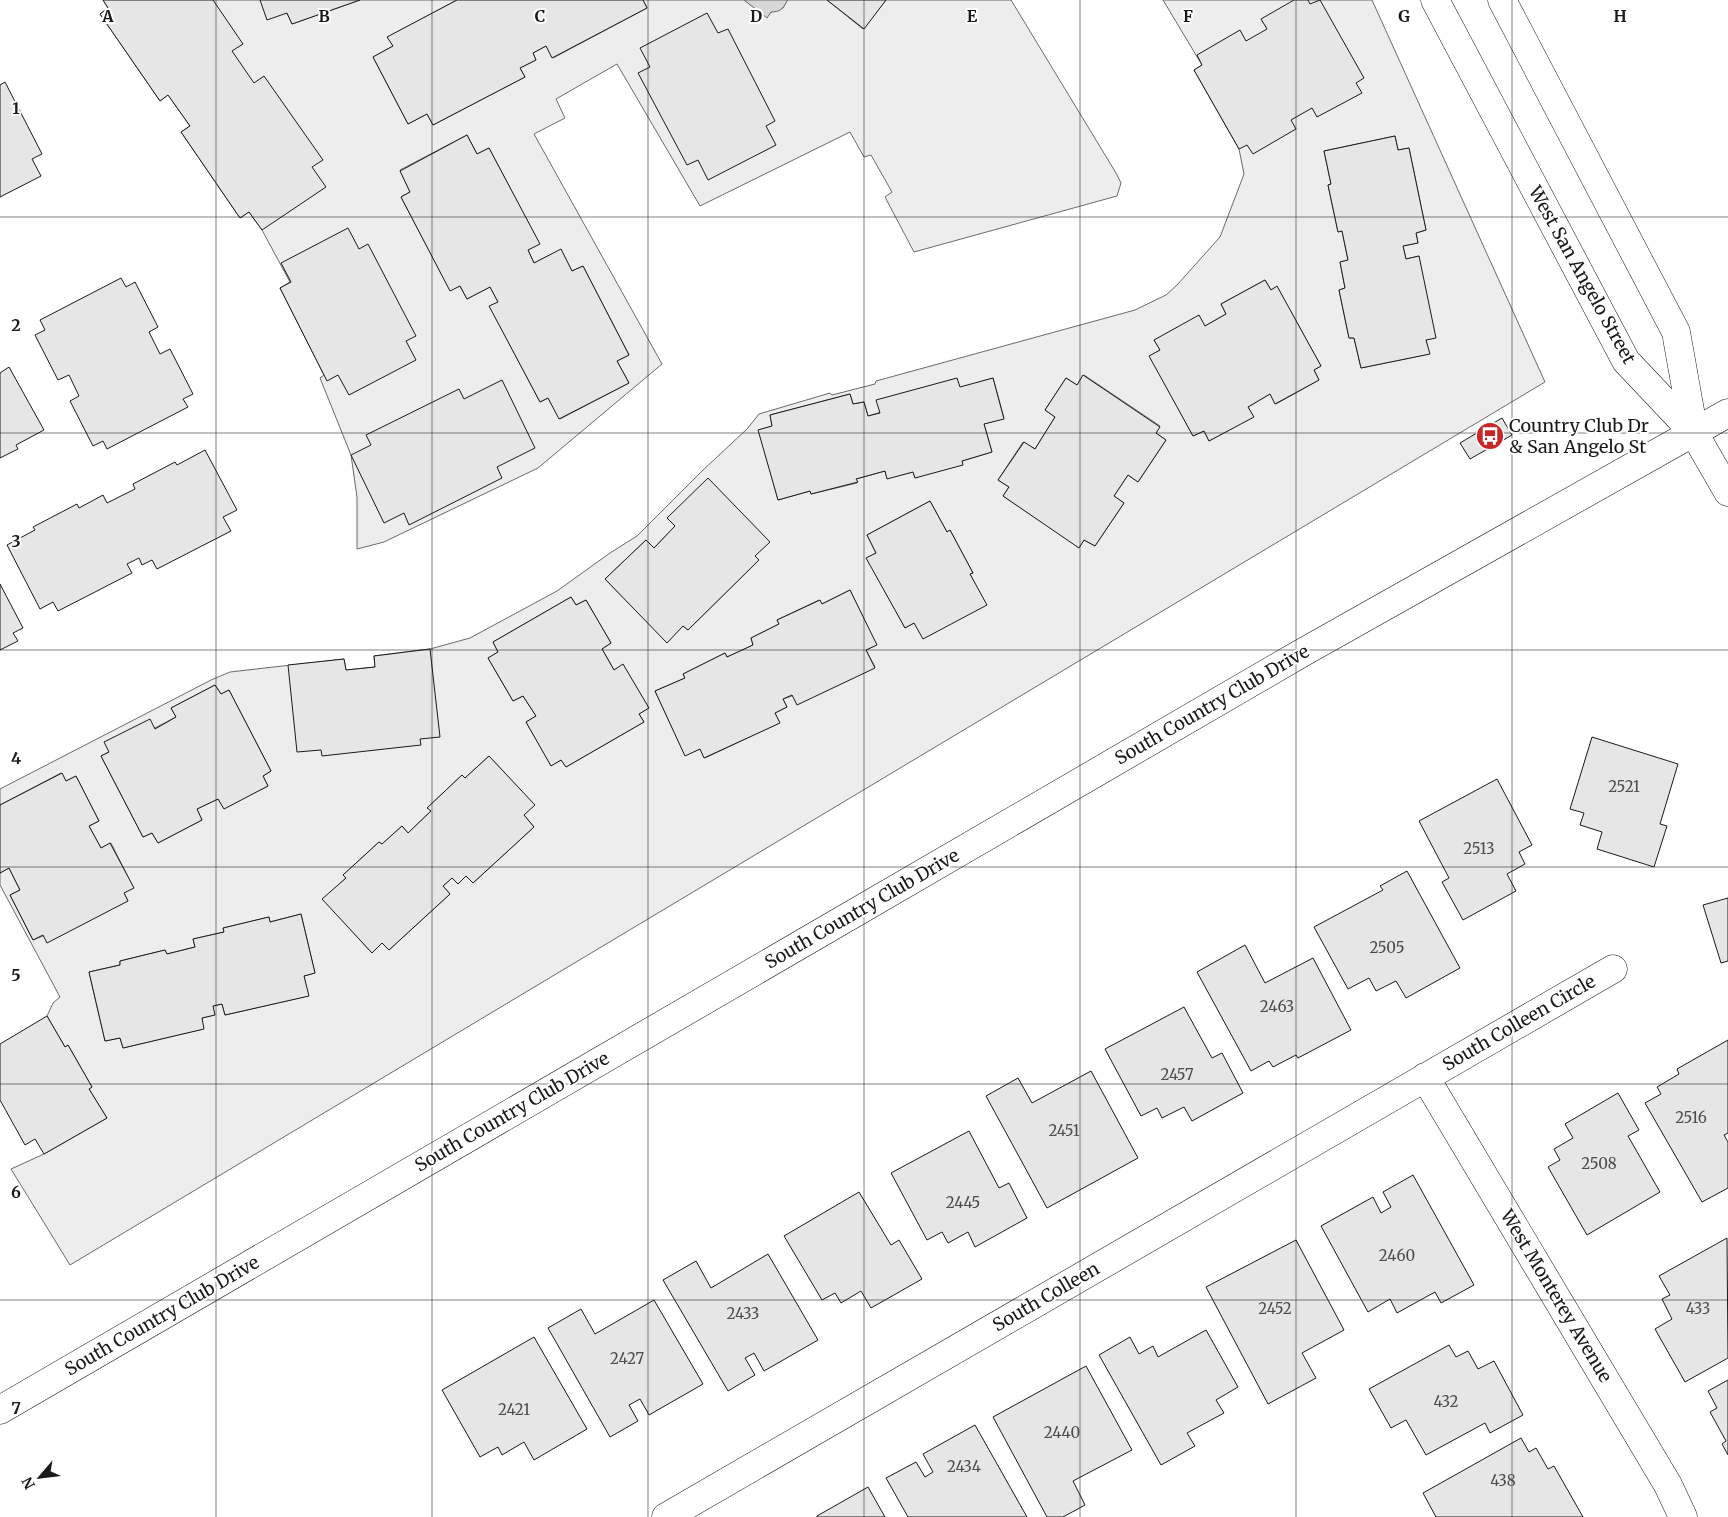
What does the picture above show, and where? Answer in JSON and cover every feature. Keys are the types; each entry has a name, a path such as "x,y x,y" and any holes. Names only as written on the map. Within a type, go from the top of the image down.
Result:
{"street":[{"name":"West San Angelo Street","path":"1435,0 1626,361 1694,433"},
{"path":"1502,0 1676,332 1694,433 1728,492"},
{"name":"South Country Club Drive","path":"0,1410 1300,654 1728,413"},
{"name":"South Colleen Circle","path":"1425,1077 1613,969"},
{"name":"South Colleen","path":"666,1517 1425,1077"},
{"name":"West Monterey Avenue","path":"1425,1077 1668,1485 1683,1517"}],"shaded area":[{"path":"103,0 260,0 287,13 292,24 360,0 457,0 388,37 393,46 373,57 408,124 427,114 433,125 525,77 520,68 536,60 533,53 546,46 553,58 647,8 643,0 744,0 767,17 771,12 783,8 787,0 827,0 863,29 886,0 1011,0 1121,183 1117,196 914,252 885,197 892,192 871,155 864,157 850,132 700,206 617,64 556,99 565,118 534,134 662,364 538,468 384,542 357,549 357,497 351,455 320,378 324,375 280,288 290,282 262,230 249,212 240,218 181,132 190,126 168,95 160,101 100,14 108,8","holes":["467,135 477,154 489,148 539,243 528,250 534,263 561,250 572,271 583,266 629,355 617,361 629,383 560,419 548,398 540,402 490,307 498,302 490,287 467,299 460,286 450,290 401,197 410,192 400,170"]},
{"path":"744,0 787,1 781,10 771,12 767,18"},
{"path":"1163,0 1372,0 1545,382 70,1265 11,1169 44,1154 107,1118 89,1089 92,1087 68,1045 65,1047 47,1016 53,1003 60,997 0,885 0,873 9,868 20,890 10,895 33,940 128,901 124,893 133,887 111,843 101,848 89,826 99,821 76,776 66,781 61,773 0,805 0,789 230,672 344,659 346,670 375,667 374,656 430,649 470,638 557,591 637,536 747,429 759,414 830,393 832,395 875,384 876,381 1135,310 1166,295 1220,237 1244,174 1239,149 1194,70 1202,65","holes":["1395,136 1398,150 1409,148 1426,230 1416,233 1418,243 1403,246 1406,259 1419,256 1426,340 1429,354 1361,368 1354,338 1349,338 1339,290 1345,288 1340,262 1348,260 1342,231 1338,232 1328,185 1331,184 1324,151","1265,280 1271,290 1277,287 1321,366 1314,370 1319,380 1276,404 1270,394 1248,407 1253,417 1209,441 1204,431 1193,436 1150,356 1160,350 1154,340 1205,326 1226,314 1221,304","1084,375 1160,426 1156,433 1166,440 1138,482 1128,475 1114,496 1124,503 1095,546 1084,540 1079,547 1003,496 1009,487 998,480 1023,442 1035,449 1055,417 1045,410 1066,378 1077,385","993,378 1004,418 984,424 992,452 915,478 913,472 887,478 885,471 856,479 857,483 811,494 810,491 778,500 759,430 772,426 770,415 850,394 853,404 864,402 868,416","930,501 947,532 950,530 973,573 970,574 986,605 914,623 905,628 867,558 876,553 867,535","675,526 755,556 759,560 688,630 683,626 667,642 605,579 646,540 654,548","850,590 876,645 866,650 875,667 783,699 787,707 775,713 779,723 705,758 700,749 685,755 655,691 685,678 683,674 725,653 727,657 753,645 751,638 779,624 777,620 819,600 822,604","571,597 576,605 586,600 611,643 602,649 614,670 623,665 648,708 639,714 644,722 566,767 561,760 551,765 526,722 536,716 523,696 513,701 488,658 498,652 493,642","215,685 221,694 229,690 271,771 263,776 268,786 224,808 218,799 197,809 202,820 158,843 152,833 143,837 101,756 176,717 171,708","489,756 534,805 524,815 534,827 473,883 466,876 458,883 452,878 443,886 450,894 389,950 382,943 371,952 323,899 346,878 343,875 379,842 382,844 402,826 408,833 431,811 428,807 462,775 465,778","301,914 315,973 304,976 308,996 225,1015 222,1004 213,1006 214,1015 202,1018 203,1029 123,1048 120,1038 105,1041 89,972 120,965 120,961 165,950 167,954 195,947 193,939 224,932 223,928 269,917 270,922"]}],"building":[{"path":"103,0 213,0 243,44 232,51 254,83 264,76 323,160 312,167 326,187 262,230 249,212 240,218 181,132 190,126 168,95 160,101 100,14 108,8"},
{"path":"260,0 360,0 292,24 287,13 267,20"},
{"path":"457,0 643,0 647,8 552,58 546,46 533,53 536,60 520,68 525,77 433,125 427,114 408,124 373,57 393,46 387,37"},
{"path":"827,0 886,0 864,29"},
{"path":"1294,0 1308,0 1310,4 1320,0 1364,78 1356,83 1362,93 1317,117 1312,108 1291,120 1296,129 1253,154 1247,145 1239,149 1194,70 1202,65 1197,55 1240,30 1246,41 1267,29 1261,19"},
{"path":"707,13 718,33 728,29 775,121 766,126 776,145 708,180 698,160 687,165 638,73 650,67 640,48"},
{"path":"5,82 42,154 32,159 41,176 0,197 0,85"},
{"path":"467,135 477,154 489,148 540,244 528,250 534,263 561,249 572,271 583,266 629,355 617,361 629,383 559,419 548,398 540,402 489,306 498,302 490,287 467,299 460,286 450,291 401,197 410,192 400,171"},
{"path":"1395,136 1398,150 1409,148 1426,230 1416,233 1418,243 1403,246 1406,259 1419,256 1436,338 1426,340 1430,354 1361,368 1354,338 1349,338 1339,290 1345,288 1340,262 1348,260 1342,231 1338,232 1328,185 1331,184 1324,151"},
{"path":"348,228 359,249 368,244 416,336 406,341 416,360 349,395 338,375 327,381 280,288 291,282 281,263"},
{"path":"121,278 126,287 135,282 158,327 149,332 160,354 170,349 193,394 183,399 188,407 107,449 103,441 93,446 70,401 79,396 69,375 58,380 35,335 45,330 40,320"},
{"path":"1265,280 1271,290 1277,286 1321,366 1314,370 1319,380 1275,404 1270,394 1248,407 1254,417 1209,441 1204,431 1193,436 1149,356 1160,350 1154,340 1199,315 1205,326 1226,314 1221,304"},
{"path":"9,367 44,430 16,445 18,449 0,458 0,373"},
{"path":"1083,375 1160,427 1156,433 1166,440 1138,482 1128,475 1114,496 1124,503 1095,546 1084,540 1079,548 1003,496 1009,487 998,480 1024,442 1035,449 1055,417 1045,410 1066,378 1077,385"},
{"path":"957,378 960,387 993,378 1004,419 984,424 992,452 962,461 963,465 915,478 913,472 887,479 885,471 856,479 858,482 811,494 810,491 778,500 758,430 772,426 770,415 850,394 853,404 864,402 868,416 880,413 876,400"},
{"path":"502,380 535,448 497,467 502,478 409,525 404,513 384,523 351,455 371,445 366,435 459,389 464,399"},
{"path":"1502,418 1512,435 1470,459 1460,443"},
{"path":"205,450 237,510 223,517 231,531 157,569 152,560 142,565 139,558 127,564 132,573 58,611 53,602 40,609 7,545 35,530 33,527 77,504 79,508 103,495 107,503 135,489 133,484 175,462 177,465"},
{"path":"708,478 770,542 755,556 759,560 688,630 683,626 667,643 605,579 646,540 654,548 675,526 667,518"},
{"path":"930,501 947,532 950,530 973,573 970,574 987,605 923,639 914,623 905,628 866,558 876,553 867,535"},
{"path":"0,584 23,628 13,633 18,641 0,650"},
{"path":"850,590 877,645 866,650 875,668 797,705 792,695 783,699 787,707 775,713 780,723 704,758 700,749 685,756 655,691 685,678 683,674 725,653 727,657 753,645 751,638 779,624 777,620 820,600 822,604"},
{"path":"571,597 576,605 586,600 611,643 602,649 614,670 623,664 649,708 639,714 644,722 566,767 561,760 551,766 526,722 536,716 523,696 513,701 488,658 498,652 493,642"},
{"path":"430,649 440,737 420,739 421,745 322,756 321,750 297,752 288,665 344,659 346,670 375,667 374,656"},
{"path":"215,685 221,694 229,690 271,771 263,776 268,786 224,809 218,799 197,809 202,820 158,843 152,833 143,837 101,756 109,752 104,742 150,719 155,729 176,717 171,708"},
{"path":"1592,737 1678,764 1660,824 1667,826 1654,867 1597,849 1602,832 1580,825 1584,813 1570,809"},
{"path":"489,756 535,805 524,815 534,827 473,883 466,876 458,884 452,878 443,886 450,894 389,950 382,943 372,953 322,899 346,878 343,875 379,842 382,844 402,826 408,833 431,811 427,808 462,775 465,778"},
{"path":"62,773 66,781 76,776 99,821 89,826 101,848 110,843 134,888 124,893 128,901 47,943 43,935 33,940 10,895 20,890 9,868 0,873 0,805"},
{"path":"1497,779 1532,845 1519,852 1525,864 1507,874 1516,891 1463,920 1442,882 1449,878 1419,821"},
{"path":"1407,871 1460,968 1406,998 1396,981 1376,991 1369,978 1348,989 1314,927 1383,890 1380,886"},
{"path":"1728,898 1728,961 1721,963 1703,905"},
{"path":"301,914 315,973 304,976 309,996 225,1015 222,1004 213,1006 215,1015 202,1018 204,1029 123,1048 120,1038 105,1041 89,972 120,965 120,961 165,950 167,954 195,947 193,939 224,932 223,928 269,917 270,922"},
{"path":"1245,945 1265,983 1313,958 1351,1030 1298,1058 1296,1055 1273,1067 1269,1061 1251,1071 1197,972"},
{"path":"1184,1007 1212,1058 1222,1053 1243,1093 1192,1121 1184,1107 1162,1118 1157,1108 1141,1116 1105,1049"},
{"path":"47,1016 65,1047 68,1045 92,1087 89,1089 107,1118 44,1154 35,1139 25,1145 0,1100 0,1044"},
{"path":"1728,1040 1728,1133 1724,1135 1728,1142 1728,1188 1702,1202 1645,1103 1661,1094 1657,1087 1679,1074 1677,1069"},
{"path":"1091,1071 1138,1158 1047,1208 986,1096 1018,1078 1032,1103"},
{"path":"1618,1093 1639,1130 1628,1136 1660,1192 1587,1235 1548,1167 1560,1160 1554,1149 1573,1138 1565,1124"},
{"path":"969,1131 999,1188 1009,1183 1027,1218 975,1247 968,1232 948,1243 942,1232 927,1240 891,1173"},
{"path":"1413,1175 1474,1285 1441,1303 1435,1292 1397,1313 1390,1299 1368,1312 1321,1226 1373,1197 1381,1213 1391,1207 1383,1192"},
{"path":"859,1192 891,1245 899,1240 922,1279 871,1308 861,1291 841,1303 835,1293 822,1300 784,1236"},
{"path":"1727,1238 1728,1358 1685,1382 1655,1329 1672,1319 1662,1299 1670,1295 1659,1276"},
{"path":"1296,1240 1344,1330 1302,1353 1316,1378 1268,1404 1206,1287"},
{"path":"768,1254 818,1340 764,1371 754,1353 745,1358 755,1375 728,1391 663,1280 696,1261 711,1288"},
{"path":"654,1300 703,1384 649,1415 640,1399 629,1405 638,1421 610,1437 548,1328 581,1309 595,1334"},
{"path":"1206,1330 1238,1387 1216,1400 1224,1413 1187,1433 1195,1446 1161,1465 1099,1355 1130,1337 1139,1354 1153,1346 1158,1357"},
{"path":"534,1337 587,1429 534,1460 524,1442 502,1455 498,1447 480,1457 442,1390"},
{"path":"1449,1345 1456,1357 1468,1351 1478,1369 1494,1361 1523,1415 1490,1433 1485,1423 1426,1455 1406,1420 1391,1428 1369,1389"},
{"path":"1086,1366 1132,1450 1073,1481 1085,1505 1063,1517 1047,1517 993,1417"},
{"path":"1728,1380 1728,1455 1722,1444 1726,1441 1710,1412 1717,1408 1708,1391"},
{"path":"975,1425 1027,1517 908,1517 886,1478 916,1462 925,1477 933,1472 923,1454"},
{"path":"1521,1438 1529,1452 1536,1448 1548,1469 1554,1466 1583,1517 1436,1517 1423,1493"},
{"path":"868,1487 885,1517 817,1517 817,1516"}],"place":[{"name":"Country Club Dr & San Angelo St","path":"1490,436"}]}
